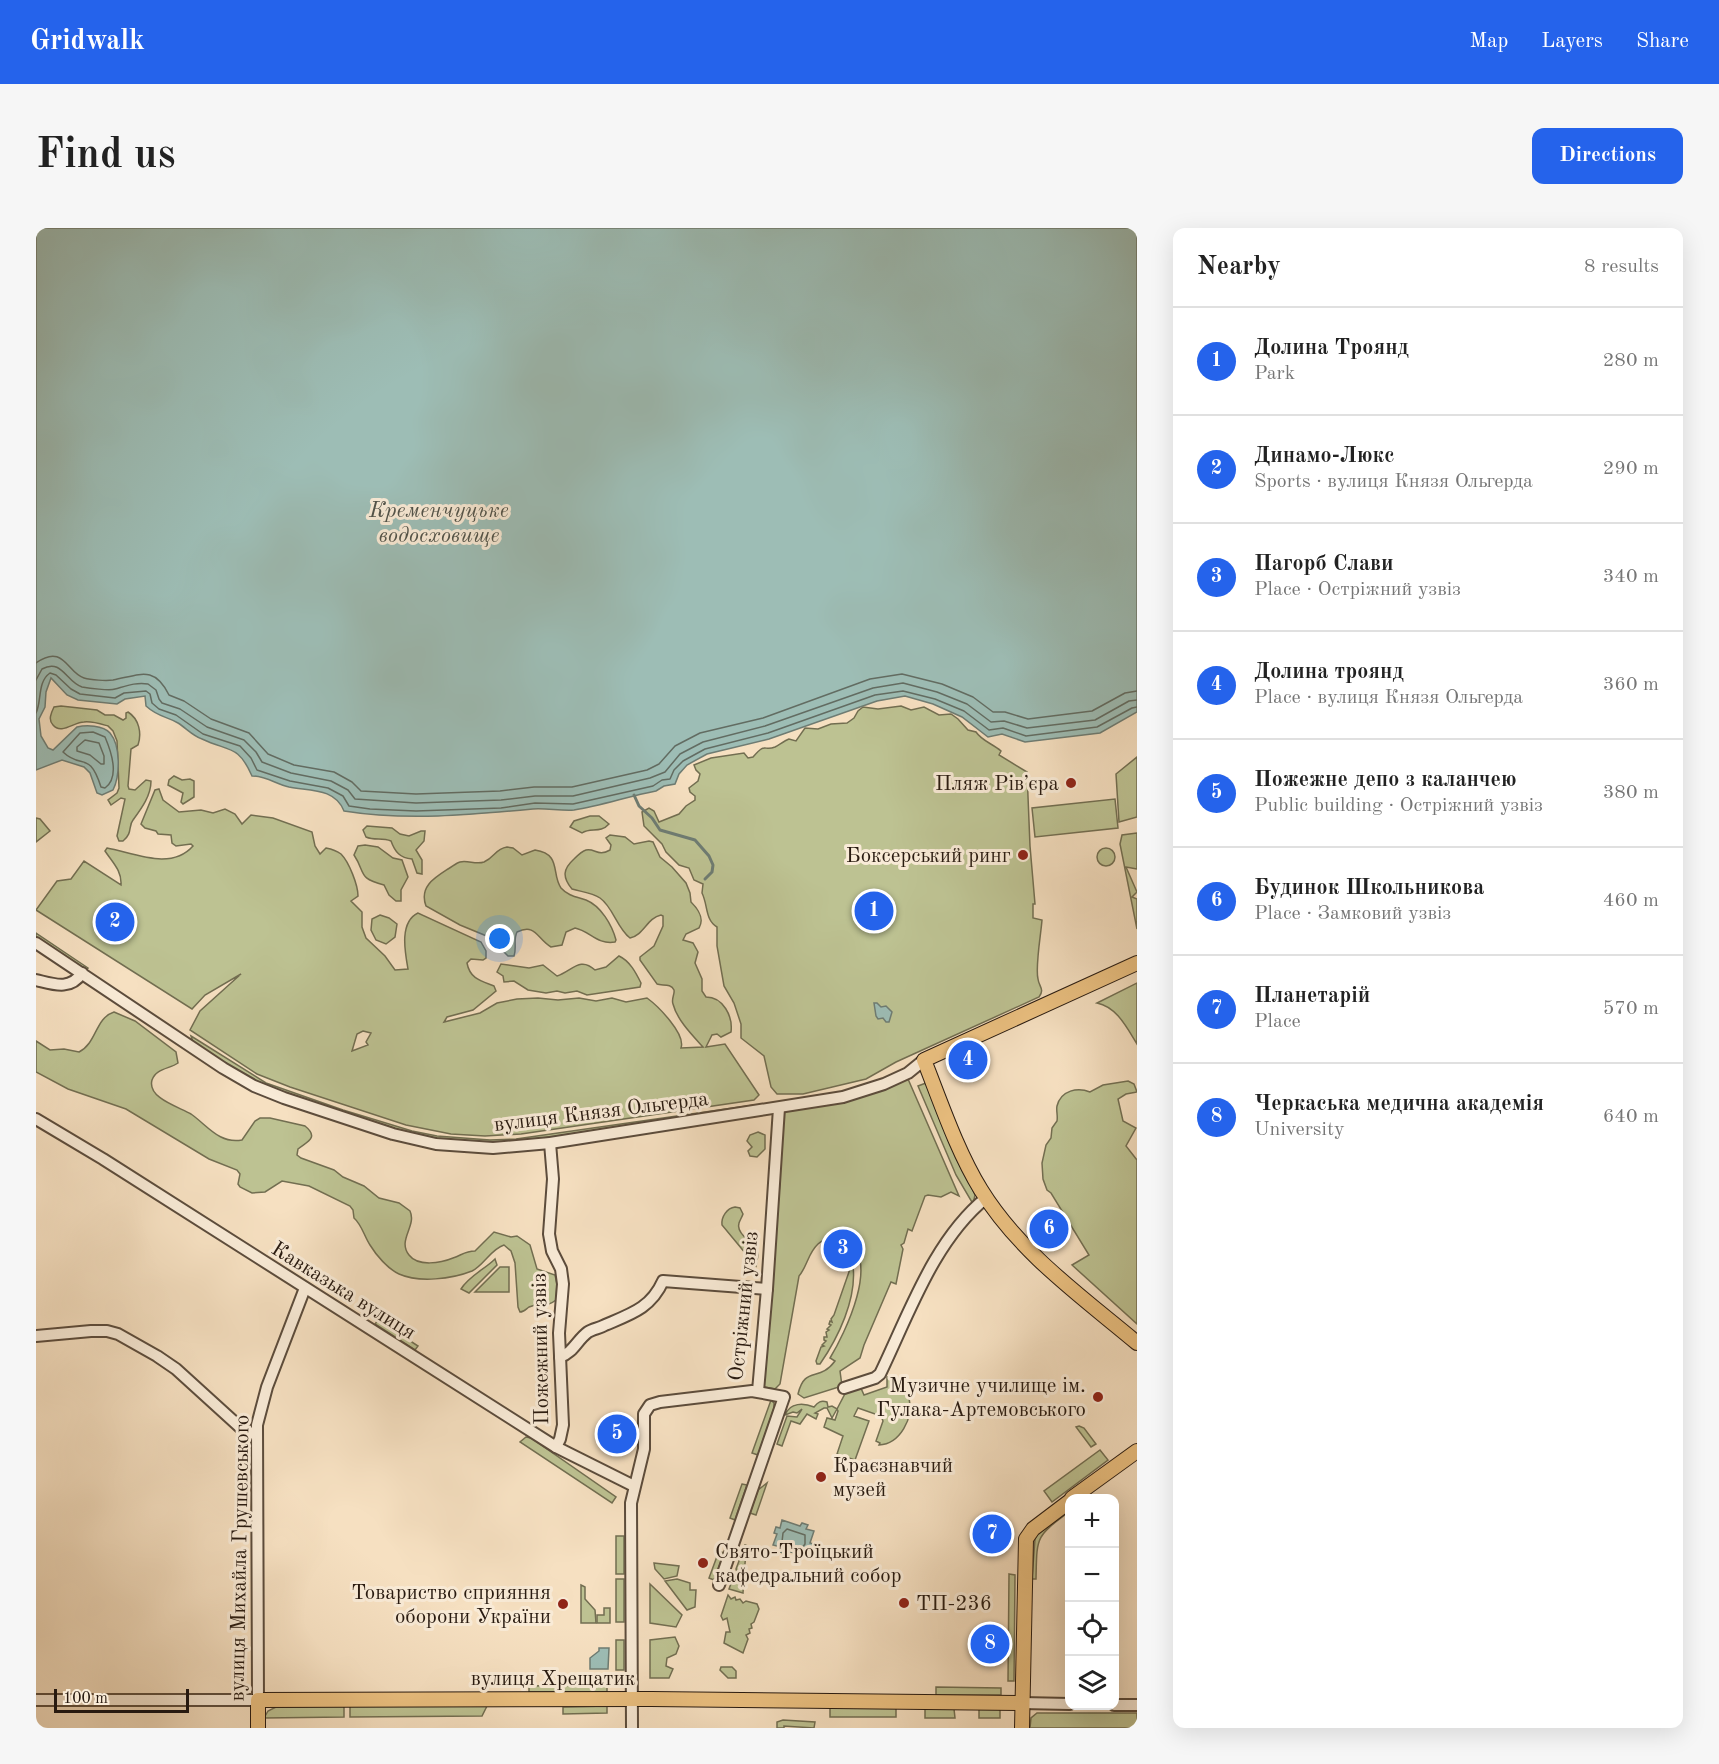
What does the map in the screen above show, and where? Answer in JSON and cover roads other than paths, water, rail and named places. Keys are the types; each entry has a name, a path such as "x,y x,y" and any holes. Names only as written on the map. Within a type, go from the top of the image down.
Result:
{"main road":[{"name":"вулиця Князя Ольгерда","path":"924,1060 1137,963"},
{"path":"924,1060 968,1165 986,1198 1042,1264 1137,1343"},
{"path":"1079,1494 1137,1451"},
{"path":"1022,1728 1026,1539 1033,1529 1065,1505"},
{"name":"вулиця Хрещатик","path":"258,1700 632,1699 1022,1703"},
{"name":"вулиця Михайла Грушевського","path":"258,1700 258,1728"}],"street":[{"name":"вулиця Князя Ольгерда","path":"36,943 254,1086 393,1134 436,1144 493,1148 550,1143 843,1097 869,1090 908,1073 924,1060"},
{"path":"36,980 68,985 82,973"},
{"name":"Остріжний узвіз","path":"634,1486 644,1449 644,1414 650,1405 660,1401 758,1391 779,1108"},
{"name":"Кавказька вулиця","path":"36,1119 111,1163 556,1447 634,1486"},
{"name":"Пожежний узвіз","path":"550,1143 553,1179 549,1234 552,1251 561,1269 563,1284 560,1323 563,1425 556,1447"},
{"path":"844,1389 880,1374 938,1254 953,1231 986,1198"},
{"path":"560,1358 567,1355 590,1331 645,1306 656,1296 663,1281 767,1290"},
{"name":"вулиця Михайла Грушевського","path":"258,1700 256,1435 267,1387 306,1288"},
{"path":"36,1336 91,1331 118,1334 176,1369 242,1429 256,1435"},
{"path":"719,1585 784,1397 758,1391"},
{"path":"632,1728 631,1503 634,1486"},
{"name":"вулиця Хрещатик","path":"36,1700 258,1700"},
{"name":"вулиця Хрещатик","path":"1022,1703 1065,1704"},
{"path":"1119,1705 1137,1705"}],"water":[{"name":"Кременчуцьке водосховище","path":"36,228 1137,228 1137,712 1100,733 1025,742 1002,734 988,737 962,717 933,704 905,696 877,701 769,739 707,754 687,765 679,774 675,784 594,806 574,810 538,809 462,815 391,816 344,811 335,798 328,794 289,787 262,777 252,776 242,759 232,750 199,738 178,723 154,712 146,706 145,696 125,699 117,704 78,700 67,695 51,678 46,692 45,707 39,719 41,736 48,748 53,750 77,727 103,728 110,733 116,745 117,777 113,790 102,795 97,793 90,773 84,767 62,760 36,770"},
{"path":"874,1003 881,1007 886,1006 892,1012 889,1022 883,1018 878,1019"},
{"path":"782,1520 800,1526 802,1523 808,1525 806,1529 814,1531 810,1543 814,1544 812,1550 807,1549 805,1557 788,1551 786,1554 780,1552 781,1547 773,1545 777,1534 774,1533 776,1527 780,1528"},
{"path":"599,1648 609,1648 608,1669 590,1669 590,1658 599,1651"}],"waterway":[{"path":"634,795 639,806 652,818 660,830 695,840 709,856 713,865 712,872 705,879"}],"place":[{"name":"Пляж Рівʼєра","path":"1071,783"},
{"name":"Боксерський ринг","path":"1023,855"},
{"name":"Долина Троянд","path":"874,911"},
{"name":"Динамо-Люкс","path":"115,922"},
{"name":"Долина троянд","path":"968,1060"},
{"name":"Будинок Школьникова","path":"1049,1229"},
{"name":"Пагорб Слави","path":"843,1249"},
{"name":"Музичне училище ім. Гулака-Артемовського","path":"1098,1397"},
{"name":"Пожежне депо з каланчею","path":"617,1434"},
{"name":"Краєзнавчий музей","path":"821,1477"},
{"name":"Планетарій","path":"992,1534"},
{"name":"Свято-Троїцький кафедральний собор","path":"703,1563"},
{"name":"ТП-236","path":"904,1603"},
{"name":"Товариство сприяння оборони України","path":"563,1604"},
{"name":"Черкаська медична академія","path":"990,1644"}]}
